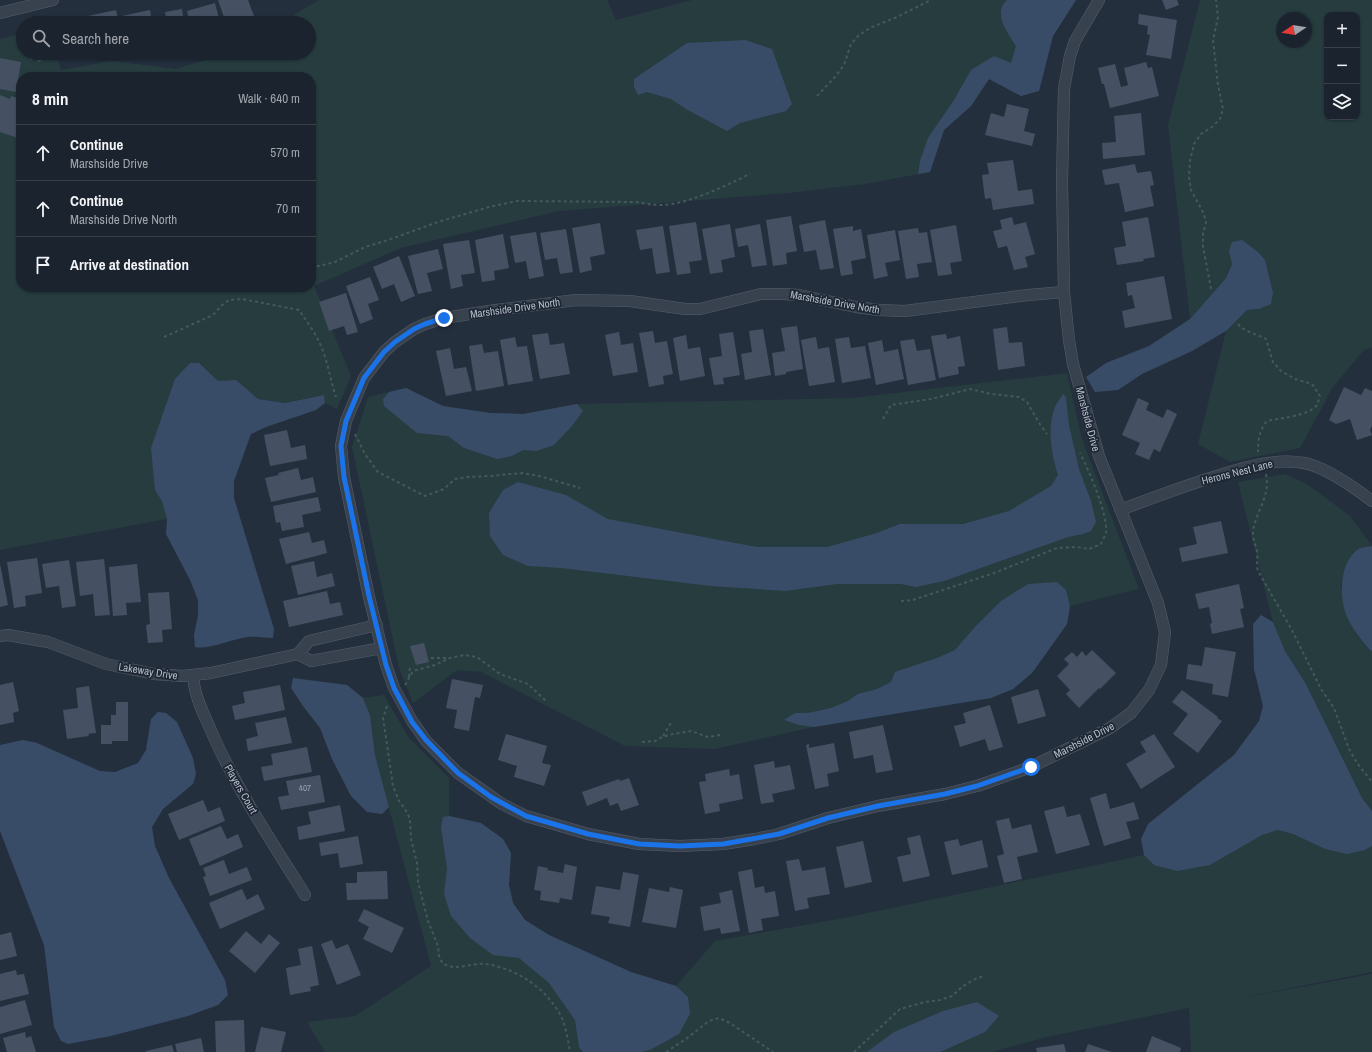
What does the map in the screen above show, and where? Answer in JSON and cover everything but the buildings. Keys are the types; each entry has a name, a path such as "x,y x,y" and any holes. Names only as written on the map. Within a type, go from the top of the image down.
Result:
{"street":[{"path":"0,13 53,0"},
{"name":"Marshside Drive","path":"356,397 346,421 341,446 344,477 376,625 394,688 412,722 426,740 458,773 491,797 526,816 588,834 639,844 680,846 723,844 779,834 828,818 878,806 945,794 977,786 1031,767 1110,728 1131,713 1149,690 1161,664 1165,632 1158,603 1099,456 1074,364 1066,318 1064,292 1062,182 1064,88 1070,56 1075,40 1099,0"},
{"name":"Marshside Drive North","path":"356,397 364,378 384,352 395,342 414,329 444,318 496,310 576,300 630,300 685,309 700,309 760,294 783,294 799,295 856,307 905,311 1028,295 1064,292"},
{"name":"Herons Nest Lane","path":"1120,510 1202,480 1260,464 1284,461 1305,463 1330,473 1355,488 1372,502"},
{"path":"376,625 309,641 298,654 311,661 382,648"},
{"name":"Lakeway Drive","path":"0,636 8,635 48,642 106,664 154,674 183,676 211,673 298,654"},
{"name":"Players Court","path":"193,675 200,706 236,784 305,895"}],"path":[{"path":"817,96 844,65 851,44 859,35 872,27 897,17 931,0"},
{"path":"1211,289 1203,246 1203,233 1206,223 1204,214 1191,190 1189,177 1190,161 1194,144 1201,134 1212,127 1220,119 1222,109 1218,85 1214,40 1218,17 1216,0"},
{"path":"316,267 335,262 365,247 453,218 517,201 637,202 652,205 663,205 676,203 712,192 750,174"},
{"path":"164,337 213,315 229,300 242,299 299,310 307,320 324,353 336,397"},
{"path":"1238,324 1248,332 1266,339 1273,362 1281,371 1295,379 1312,384 1320,396 1317,406 1308,411 1297,416 1267,421 1261,428 1258,442 1258,452"},
{"path":"883,419 891,405 930,399 970,389 991,394 1019,397 1027,402 1047,434"},
{"path":"353,430 365,454 378,472 425,496 444,489 455,479 522,473 539,476 580,488"},
{"path":"901,602 913,600 994,573 1057,548 1077,547 1089,549 1101,544 1106,533 1104,517 1086,465 1080,454"},
{"path":"1266,474 1268,481 1267,490 1252,535 1258,553 1256,566 1292,630 1321,689 1334,708 1349,749 1357,763 1372,782"},
{"path":"403,687 413,671 465,654 477,657 500,674 528,684 546,701"},
{"path":"431,658 450,658"},
{"path":"409,678 410,666"},
{"path":"387,706 383,718 393,786 399,801 410,819 411,839 417,862 418,882 428,921 438,946 439,956 443,964 454,967 484,963 504,967 522,976 538,987 561,1017 570,1052"},
{"path":"662,737 671,723"},
{"path":"642,742 655,741 662,737 691,731 708,737 720,735"},
{"path":"854,1052 900,1009 952,996 975,979 984,976"},
{"path":"666,1052 709,1021 719,1018 730,1023 773,1052"}],"green space":[{"path":"319,0 607,0 616,20 692,0 1076,0 1053,36 1039,91 1021,96 989,79 971,106 944,130 930,172 865,184 789,193 559,211 401,248 316,285 316,72 16,72 16,292 316,291 351,376 337,409 325,403 324,395 285,403 258,399 167,519 0,550 0,39 16,35 16,60 58,60 61,70 112,61 176,69 206,60 316,60 316,16 292,16"},
{"path":"1200,0 1372,0 1372,348 1364,350 1333,387 1300,448 1230,462 1198,444 1226,331 1247,310 1259,309 1229,251 1232,263 1226,278 1190,319 1168,125"},
{"path":"1067,373 1082,439 1139,589 1070,606 1067,624 1032,673 1013,689 991,698 814,727 715,749 625,746 481,672 457,670 413,703 399,668 352,447 368,397 406,388 443,406 490,413 523,414 577,404 852,398"},
{"path":"1285,474 1307,484 1350,516 1372,546 1358,549 1341,584 1346,615 1356,634 1372,651 1372,811 1362,798 1306,684 1285,651 1273,622 1238,482"},
{"path":"384,695 409,738 449,778 449,816 481,823 503,839 511,853 509,885 513,903 525,920 549,935 631,972 676,986 715,941 844,918 1144,855 1154,865 1278,830 1293,834 1325,849 1365,850 1372,846 1372,972 1230,1000 1372,974 1372,1052 1191,1052 1189,1008 1047,1037 992,1052 325,1052 307,1022 355,1016 431,966 375,755 370,715 363,698"}],"water":[{"path":"1007,0 1076,0 1053,36 1039,91 1021,96 989,79 971,106 944,130 930,172 918,174 920,161 928,138 954,100 971,70 994,56 1011,63 1016,46 1001,17 1003,5"},
{"path":"745,40 772,49 792,104 786,111 740,123 727,131 686,109 671,99 647,92 638,95 634,87 634,79 687,43"},
{"path":"1242,240 1258,252 1265,260 1273,293 1271,304 1259,309 1247,310 1226,331 1192,351 1142,374 1118,390 1095,392 1086,377 1106,363 1149,346 1190,319 1226,278 1232,264 1229,251 1232,242"},
{"path":"190,363 199,363 218,381 236,380 258,399 285,403 324,395 325,403 316,410 266,427 251,434 234,481 234,498 274,629 273,638 248,637 213,646 201,648 195,647 194,635 198,615 198,600 190,580 166,534 167,519 162,501 155,490 151,448 175,379"},
{"path":"406,388 443,406 490,413 523,414 577,404 583,411 571,427 554,445 536,451 523,450 512,456 497,459 464,448 448,436 417,433 384,406 383,399 389,392"},
{"path":"1063,394 1066,397 1069,425 1079,469 1091,501 1096,522 1091,531 1068,537 944,581 916,587 901,584 837,584 785,591 711,586 561,568 528,566 503,555 490,536 489,513 503,490 518,482 566,495 608,519 757,547 827,547 877,533 900,524 963,524 1009,511 1051,486 1058,475 1051,443 1052,418 1056,404"},
{"path":"1372,546 1372,651 1360,639 1349,622 1344,609 1342,582 1344,572 1351,556 1358,549"},
{"path":"1057,582 1066,590 1070,606 1067,624 1032,673 1013,689 991,698 814,727 799,725 784,720 795,713 808,713 831,708 848,701 858,694 877,689 891,682 895,672 937,658 955,650 974,628 1001,601 1028,584"},
{"path":"1261,615 1273,622 1285,651 1306,684 1362,798 1372,811 1372,846 1365,850 1347,854 1325,849 1293,834 1278,830 1262,835 1210,865 1177,871 1154,865 1144,855 1141,839 1148,824 1234,755 1259,721 1263,706 1254,669 1253,624"},
{"path":"293,678 347,685 363,698 370,715 375,755 389,807 382,814 367,812 351,796 332,759 320,728 291,688"},
{"path":"158,712 166,713 177,722 193,758 196,774 193,784 163,809 152,827 155,846 169,878 225,980 228,995 218,1005 188,1016 111,1036 68,1044 61,1041 54,1027 44,945 0,831 0,745 23,740 37,743 100,771 115,772 138,763 146,750 151,719"},
{"path":"449,816 481,823 503,839 511,853 509,885 513,903 525,920 549,935 631,972 676,986 688,997 690,1014 679,1034 650,1050 641,1052 583,1052 579,1047 575,1020 549,983 519,958 493,955 470,938 451,916 444,894 447,869 441,827 443,817"},
{"path":"977,1002 999,1016 985,1032 940,1052 867,1052 894,1032 943,1011"}],"route":[{"path":"444,318 414,329 395,342 373,364 364,378 346,421 341,446 344,477 369,596 386,665 394,688 412,722 426,740 458,773 502,804 526,816 588,834 639,844 680,846 723,844 779,834 828,818 878,806 945,794 977,786 1031,767"}]}
